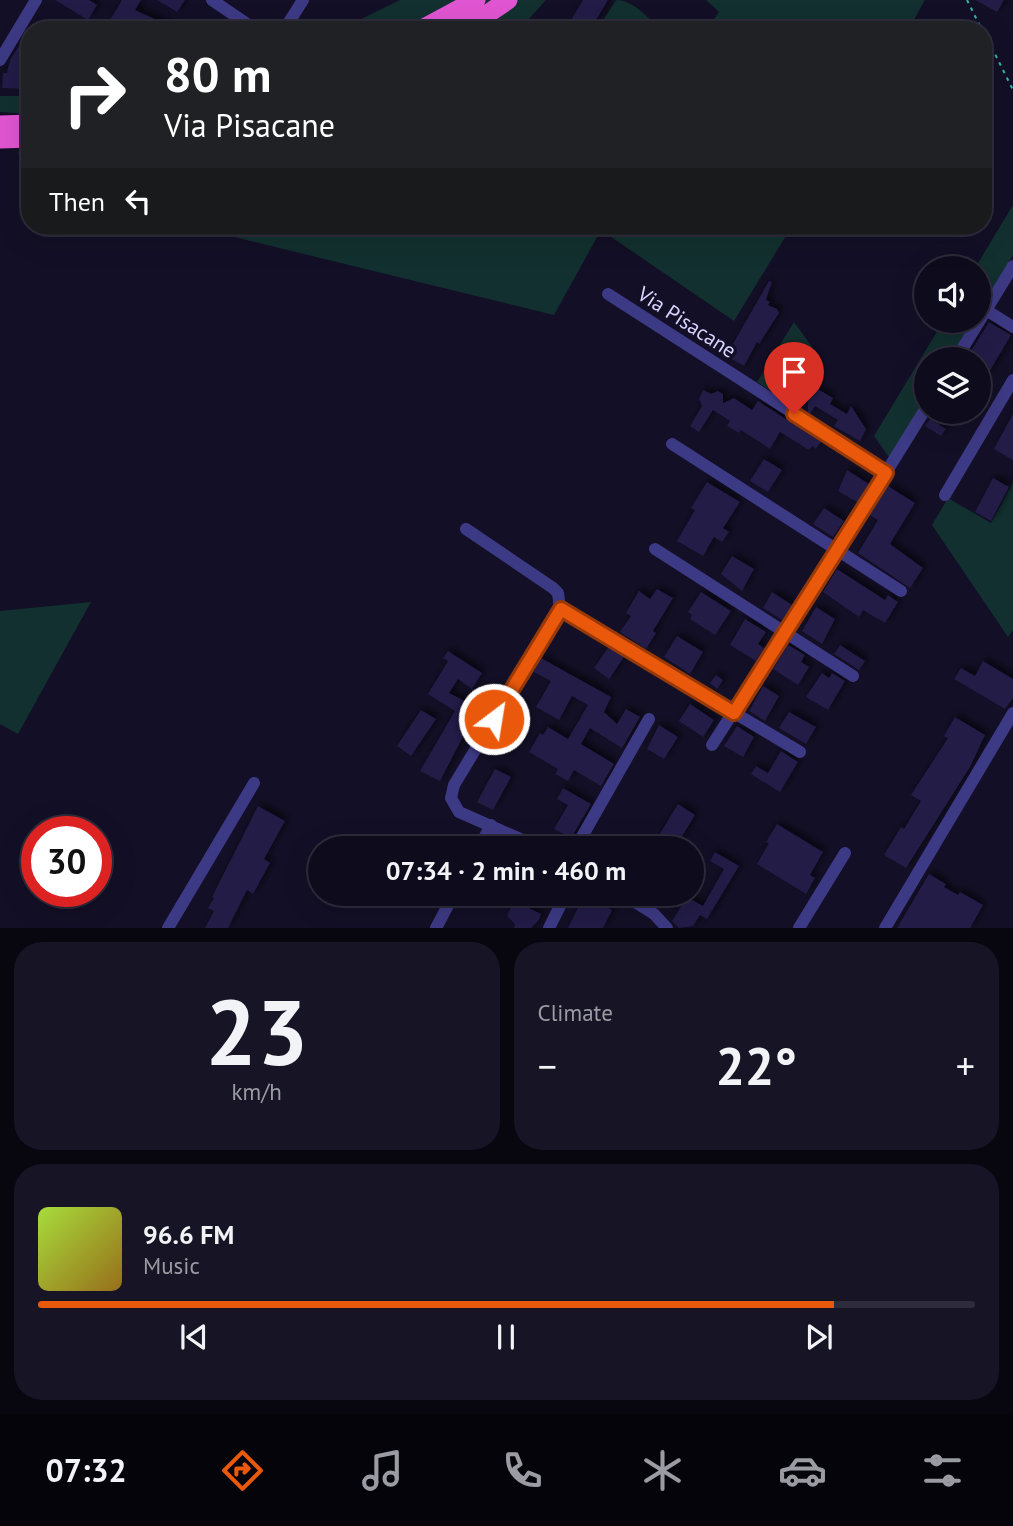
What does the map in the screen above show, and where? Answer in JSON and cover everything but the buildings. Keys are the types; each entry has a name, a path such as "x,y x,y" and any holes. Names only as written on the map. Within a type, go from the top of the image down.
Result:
{"highway":[{"path":"442,21 478,6 508,0"},
{"path":"466,21 478,6"},
{"path":"0,125 21,124"},
{"path":"0,139 21,138"}],"street":[{"path":"23,21 36,0"},
{"path":"212,0 243,21"},
{"path":"290,21 303,0"},
{"path":"0,60 21,25"},
{"path":"991,302 1013,266"},
{"name":"Via Pisacane","path":"608,294 886,473"},
{"path":"991,313 1013,327"},
{"path":"945,495 1013,380"},
{"path":"712,746 916,424"},
{"path":"672,444 901,591"},
{"path":"466,529 554,588 558,593 561,609 454,785 452,798 459,812 515,836"},
{"path":"655,549 853,676"},
{"path":"561,609 800,752"},
{"path":"885,928 1013,713"},
{"path":"582,836 649,719"},
{"path":"168,928 254,783"},
{"path":"485,836 491,825"},
{"path":"799,928 845,853"},
{"path":"436,928 448,906"},
{"path":"549,928 560,906"},
{"path":"641,906 654,914 667,928"}],"path":[{"path":"967,0 978,21"},
{"path":"992,49 1013,90"}],"green space":[{"path":"400,0 465,0 425,21 357,21"},
{"path":"477,0 546,0 527,21 476,21"},
{"path":"616,0 634,6 652,21 603,21"},
{"path":"706,0 925,0 913,21 712,21 719,12"},
{"path":"0,96 21,96 21,113 0,112"},
{"path":"1013,205 1013,255 991,291 991,256 982,256"},
{"path":"226,235 598,235 554,315"},
{"path":"608,235 787,235 734,321"},
{"path":"794,322 818,355 788,402 757,382"},
{"path":"936,333 966,333 957,347 928,347"},
{"path":"914,370 914,421 891,460 874,436"},
{"path":"1013,482 1013,630 1008,637 932,525 948,498 991,523"},
{"path":"91,602 18,734 0,724 0,611"}],"tunnel":[{"path":"10,136 21,148"}],"route":[{"path":"494,719 561,609 734,713 886,473 794,414"}]}
